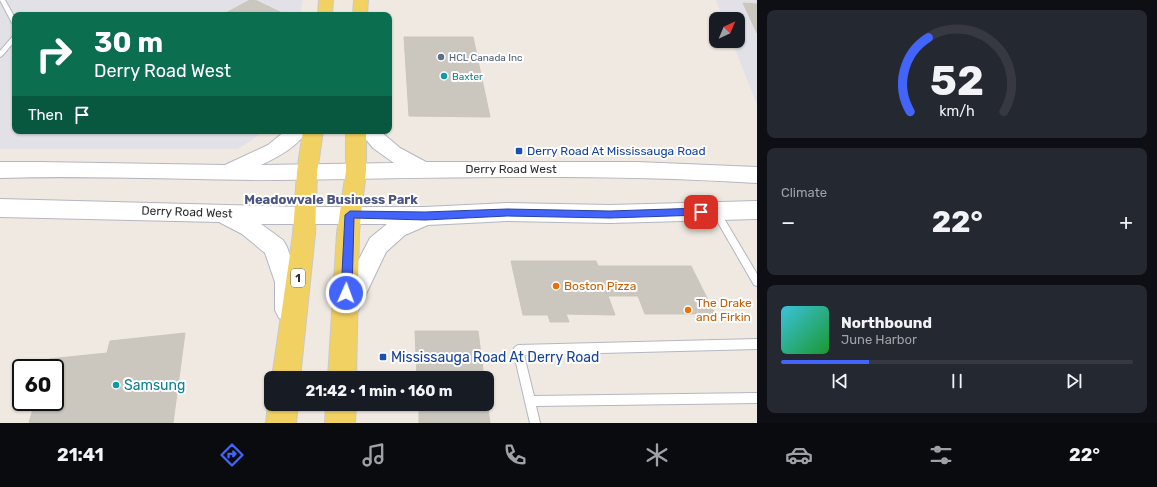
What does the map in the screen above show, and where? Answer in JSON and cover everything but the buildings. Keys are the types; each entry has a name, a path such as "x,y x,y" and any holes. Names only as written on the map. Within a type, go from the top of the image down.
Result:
{"main road":[{"path":"325,12 326,0"},
{"path":"360,12 361,0"},
{"path":"226,172 275,150 294,134"},
{"name":"1","path":"287,371 305,216 307,172 313,134"},
{"path":"342,371 350,215 356,171 356,134"},
{"path":"371,134 376,140 395,155 424,170"},
{"name":"Derry Road West","path":"0,170 39,168 226,172 307,172 527,168 696,170 757,175"},
{"name":"Derry Road West","path":"0,208 305,216 425,216 507,212 610,214 757,210"},
{"path":"219,213 250,228 276,247 287,282 290,340"},
{"path":"346,309 378,245 397,229 425,216"},
{"path":"281,423 282,411"},
{"path":"340,423 341,411"}],"lane":[{"path":"2,0 12,18"},
{"path":"0,56 12,41"},
{"path":"716,211 757,282"},
{"path":"535,423 518,350 757,344"},
{"path":"530,401 757,398"}],"shaded area":[{"path":"0,0 303,0 301,12 12,12 12,134 260,134 238,149 0,149"},
{"path":"716,0 757,0 757,105 735,48 745,48 745,12 720,12"}],"place":[{"name":"HCL Canada Inc","path":"441,57"},
{"name":"Baxter","path":"444,76"},
{"name":"Derry Road At Mississauga Road","path":"519,151"},
{"name":"Boston Pizza","path":"556,286"},
{"name":"The Drake and Firkin","path":"688,310"},
{"name":"Mississauga Road At Derry Road","path":"383,357"},
{"name":"Samsung","path":"116,385"}],"district":[{"name":"Meadowvale Business Park","path":"331,199"}],"route":[{"path":"346,293 350,215 425,216 507,212 610,214 701,212"}]}
